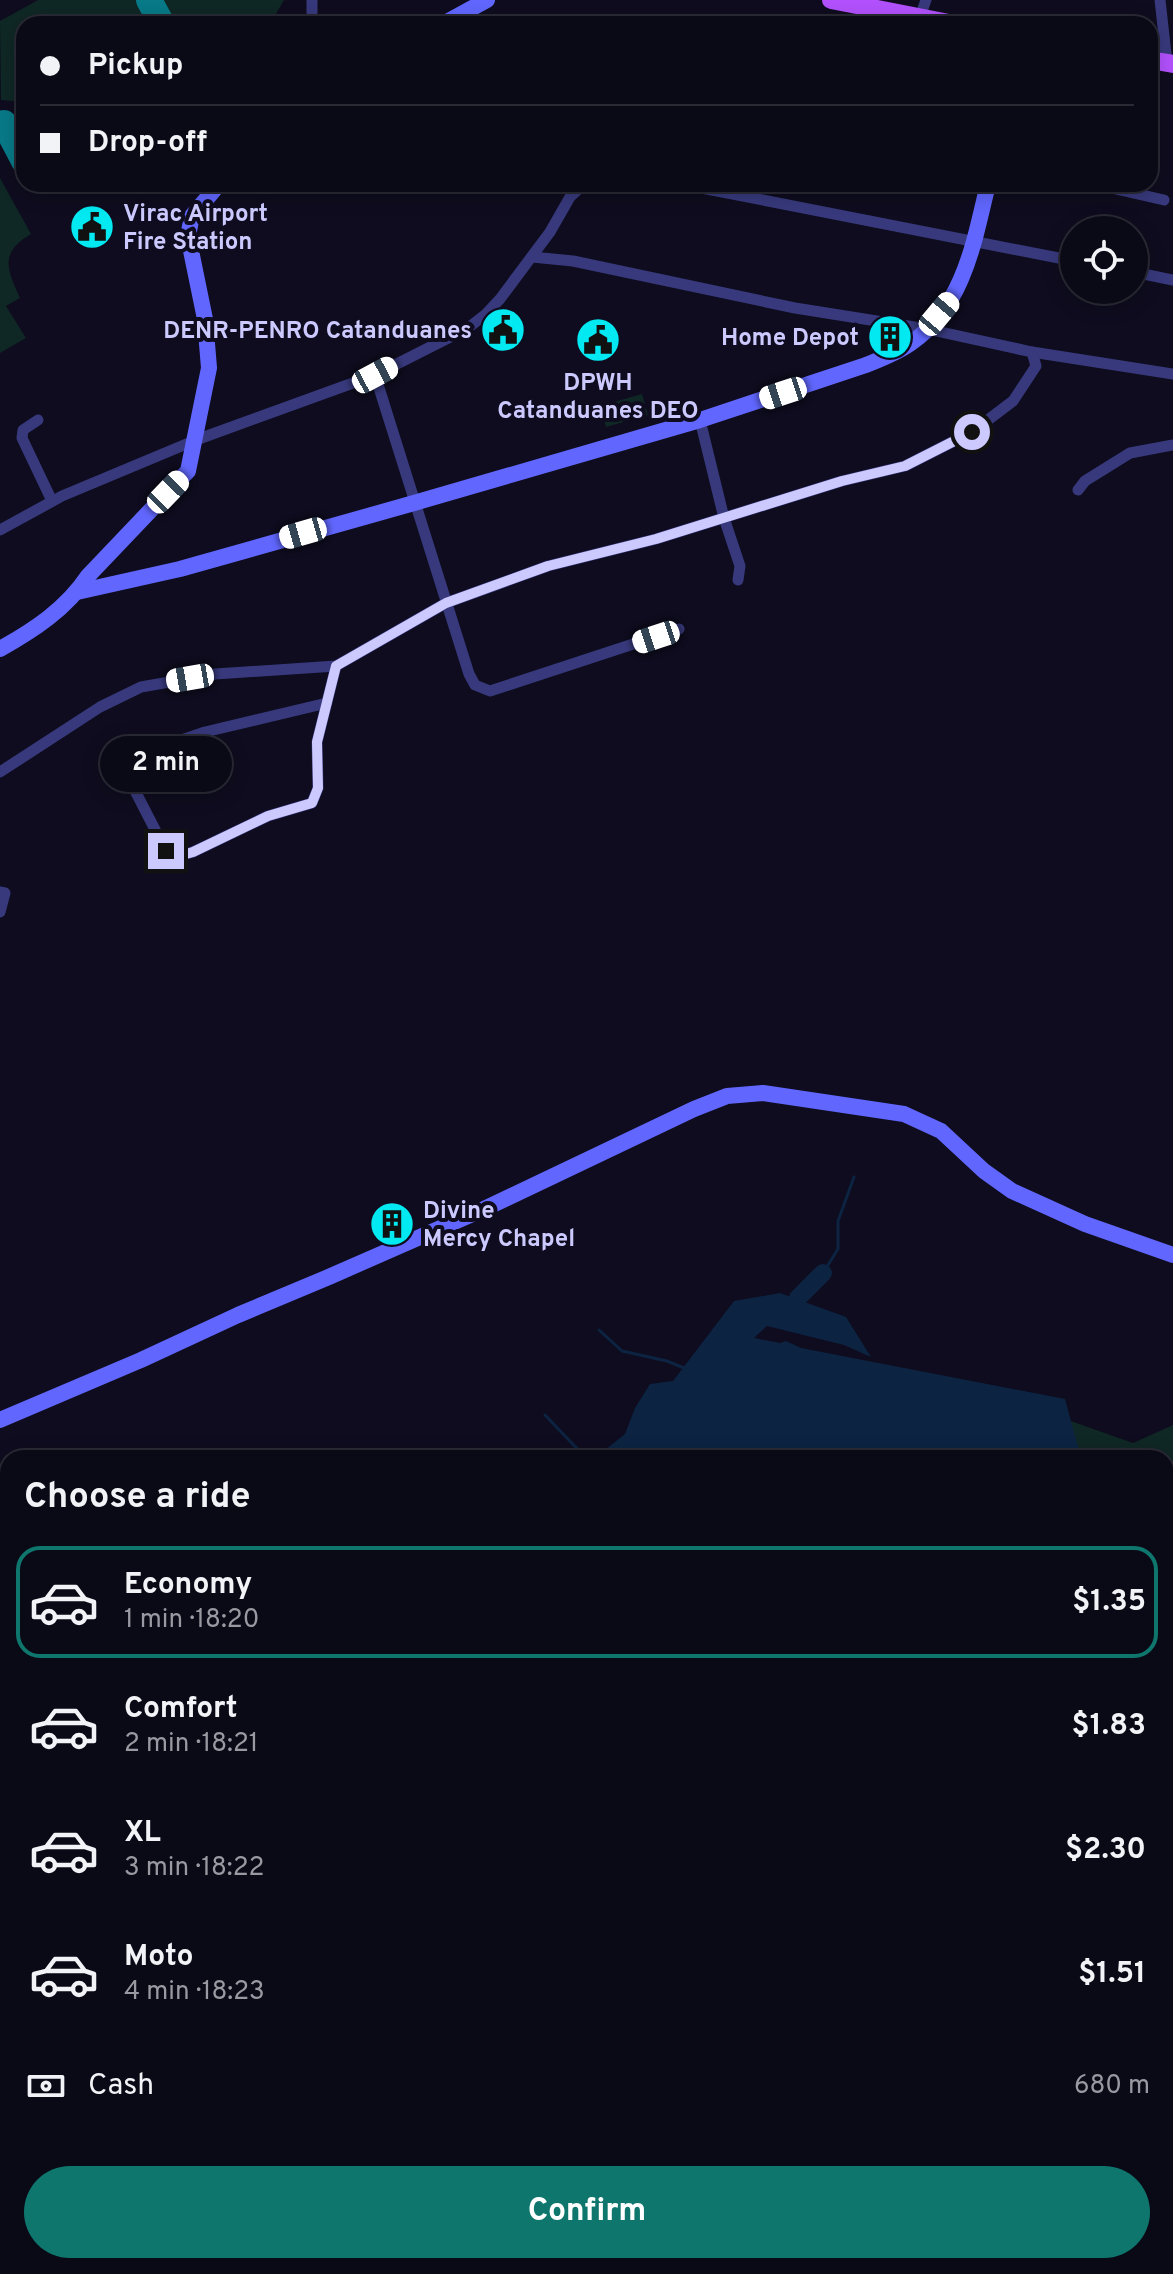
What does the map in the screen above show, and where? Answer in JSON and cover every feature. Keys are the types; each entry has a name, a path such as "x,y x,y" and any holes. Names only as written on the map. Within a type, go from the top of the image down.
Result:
{"main road":[{"path":"831,0 923,8"}],"street":[{"path":"458,16 487,0"},
{"path":"1160,0 1163,62"},
{"path":"0,649 48,619 77,592 88,576 188,471 209,368 205,319 188,236 192,216 212,192"},
{"path":"0,530 52,501 196,440 375,375 468,328 500,299 575,192"},
{"path":"722,192 1060,258"},
{"path":"77,592 180,569 414,503 700,420 866,365 911,343 951,300 962,281 986,192"},
{"path":"1129,192 1164,200"},
{"path":"532,257 573,261 795,308 927,329 1032,352 1173,374"},
{"path":"1148,275 1173,280"},
{"path":"0,772 100,707 141,687 215,674 336,666 446,603 548,566 656,539 842,481 905,466 972,432 1013,401 1036,366 1032,352"},
{"path":"375,375 446,603 475,685 490,691 679,629"},
{"path":"38,420 23,430 22,438 52,501"},
{"path":"700,420 724,518 740,566 738,580"},
{"path":"1078,490 1085,481 1130,453 1173,445"},
{"path":"327,703 205,732 152,750 130,771 129,779 166,851 179,856 193,852 268,816 312,803 318,788 317,742 327,703 336,666"},
{"path":"0,892 5,893 0,912"},
{"path":"0,1420 484,1209 727,1096 763,1093 904,1114 941,1131 984,1171 1012,1191 1085,1224 1173,1255"}],"green space":[{"path":"38,0 137,0 144,16 16,16 16,101 1,100 0,21"},
{"path":"160,0 284,0 275,16 168,16"},
{"path":"0,178 31,234 10,254 11,278 20,298 6,306 26,338 0,353"},
{"path":"642,394 648,415 606,427 600,406"},
{"path":"1068,1420 1133,1443 1173,1425 1173,1450 1053,1450"}],"water":[{"path":"780,1293 846,1317 871,1357 844,1345 767,1326 754,1338 780,1343 786,1341 801,1348 1065,1399 1079,1450 605,1450 625,1434 635,1408 650,1384 673,1381 734,1301"}],"waterway":[{"path":"823,1273 838,1249 838,1221 854,1177"},
{"path":"782,1312 796,1308 798,1298 823,1273"},
{"path":"599,1330 622,1351 684,1368"},
{"path":"545,1415 578,1450"}],"taxiway":[{"path":"149,0 158,16"},
{"path":"4,123 16,146"}],"place":[{"name":"Virac Airport Fire Station","path":"92,227"},
{"name":"DENR-PENRO Catanduanes","path":"503,330"},
{"name":"Home Depot","path":"890,337"},
{"name":"DPWH Catanduanes DEO","path":"598,340"},
{"name":"Divine Mercy Chapel","path":"392,1224"}],"route":[{"path":"166,851 179,856 193,852 268,816 312,803 318,788 317,742 336,666 446,603 548,566 656,539 842,481 905,466 972,432"}]}
